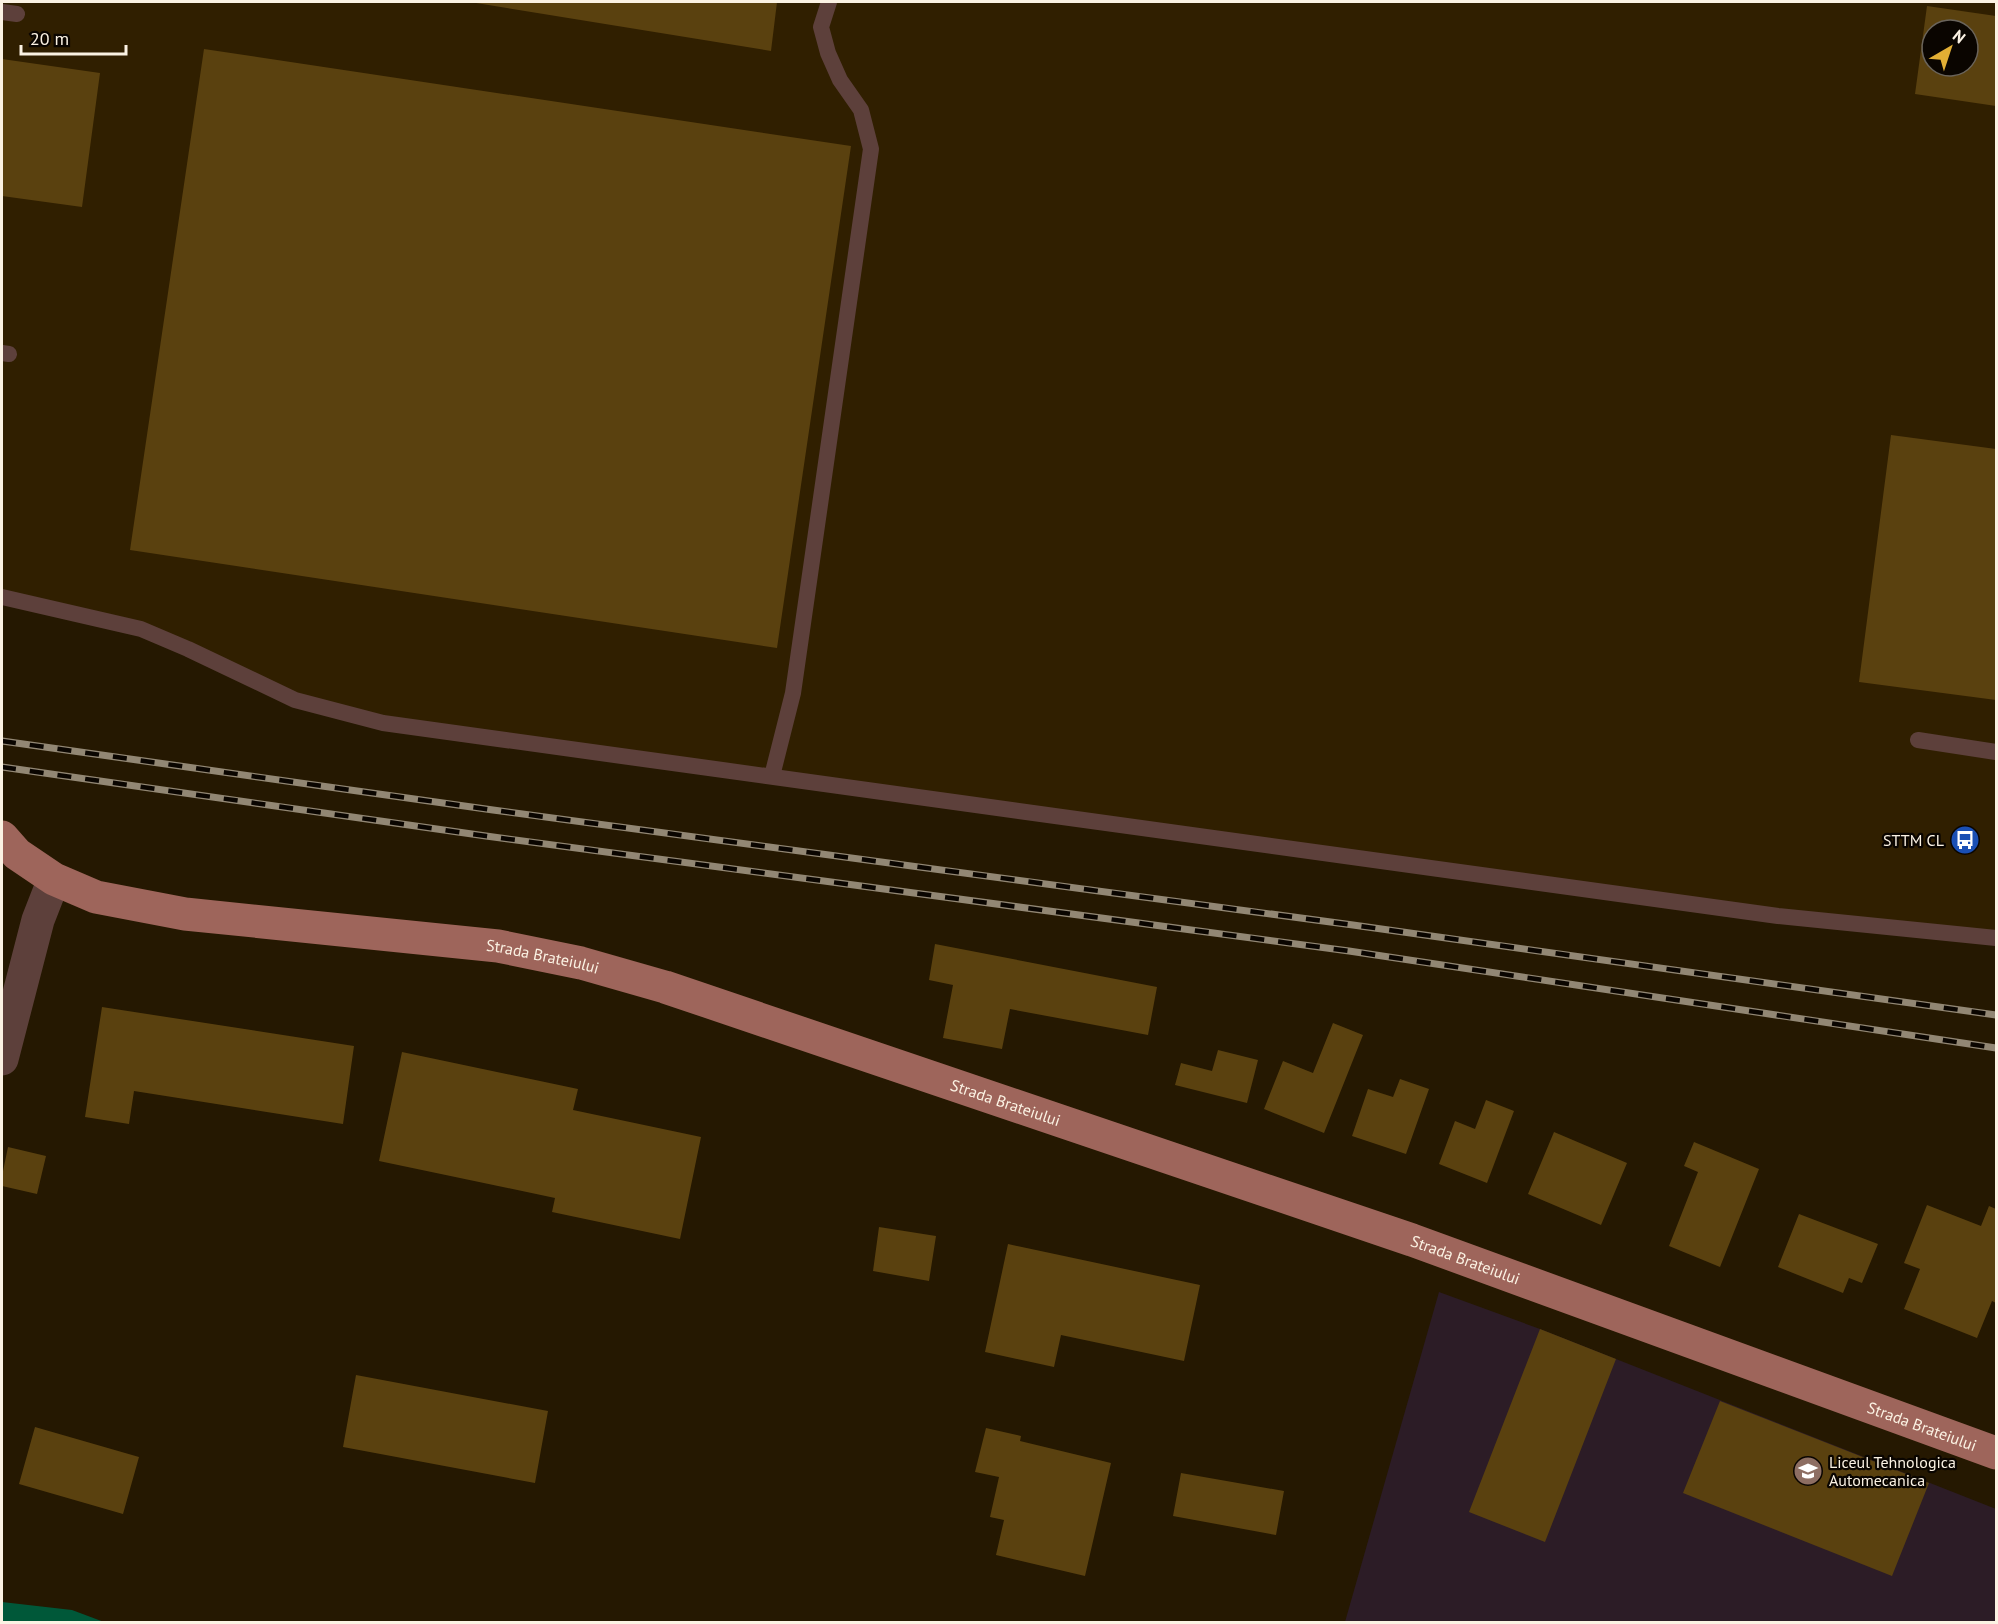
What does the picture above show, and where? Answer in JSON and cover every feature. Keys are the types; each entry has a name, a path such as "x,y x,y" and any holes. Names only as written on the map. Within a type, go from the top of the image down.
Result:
{"main road":[{"name":"Strada Brateiului","path":"2,837 17,854 54,879 96,897 185,914 498,946 581,963 655,984 1412,1240 1996,1454"}],"street":[{"path":"2,1060 38,920 54,879"}],"lane":[{"path":"772,776 793,693 871,149 861,110 840,80 828,53 821,27 829,2"},
{"path":"2,597 141,629 295,700 383,723 1778,916 1996,938"},
{"path":"1918,740 1996,752"}],"shaded area":[{"path":"2,2 1996,2 1996,938 383,723 295,700 188,649 2,597"},
{"path":"1439,1292 1540,1329 1996,1509 1996,1622 1345,1622"}],"green space":[{"path":"2,1602 72,1610 104,1622 2,1622"}],"building":[{"path":"470,2 777,2 771,51"},
{"path":"1927,6 1996,16 1996,106 1915,94 1920,57 1920,78 1980,78 1980,18 1925,18"},
{"path":"204,49 851,146 777,648 130,550"},
{"path":"2,59 100,73 82,207 2,196"},
{"path":"1891,435 1996,449 1996,700 1859,682"},
{"path":"935,944 1157,987 1148,1035 1010,1009 1002,1049 943,1038 953,985 929,980"},
{"path":"102,1007 354,1046 343,1124 134,1091 129,1124 85,1117"},
{"path":"1333,1023 1363,1035 1324,1133 1264,1109 1283,1061 1313,1073"},
{"path":"1218,1050 1258,1060 1247,1103 1175,1085 1181,1063 1212,1071"},
{"path":"402,1052 578,1089 573,1110 701,1137 680,1239 552,1212 555,1198 379,1161"},
{"path":"1400,1079 1429,1089 1406,1154 1352,1136 1368,1089 1393,1097"},
{"path":"1486,1100 1514,1111 1487,1183 1439,1164 1455,1121 1475,1129"},
{"path":"1554,1132 1627,1163 1601,1225 1528,1194"},
{"path":"1694,1142 1759,1169 1720,1267 1669,1246 1698,1172 1684,1166"},
{"path":"8,1147 46,1156 37,1194 2,1186"},
{"path":"1927,1205 1981,1226 1989,1206 1996,1209 1996,1303 1992,1301 1977,1338 1904,1309 1920,1269 1904,1263"},
{"path":"1799,1214 1878,1244 1862,1283 1849,1278 1843,1293 1778,1267"},
{"path":"879,1227 936,1236 929,1281 873,1271"},
{"path":"1008,1244 1200,1285 1184,1361 1061,1335 1054,1367 985,1352"},
{"path":"1540,1329 1616,1359 1545,1542 1469,1512"},
{"path":"356,1375 548,1411 535,1483 343,1447"},
{"path":"1720,1401 1929,1483 1892,1576 1683,1493"},
{"path":"35,1427 139,1457 123,1514 19,1484"},
{"path":"986,1428 1021,1436 1020,1441 1111,1463 1085,1576 996,1555 1004,1520 990,1517 999,1477 975,1472"},
{"path":"1181,1473 1284,1491 1276,1535 1173,1516"}],"railway":[{"path":"2,741 1996,1015"},
{"path":"2,767 486,836 1349,951 1996,1048"}],"place":[{"name":"STTM CL","path":"1965,840"},
{"name":"Liceul Tehnologica Automecanica","path":"1808,1471"}]}
